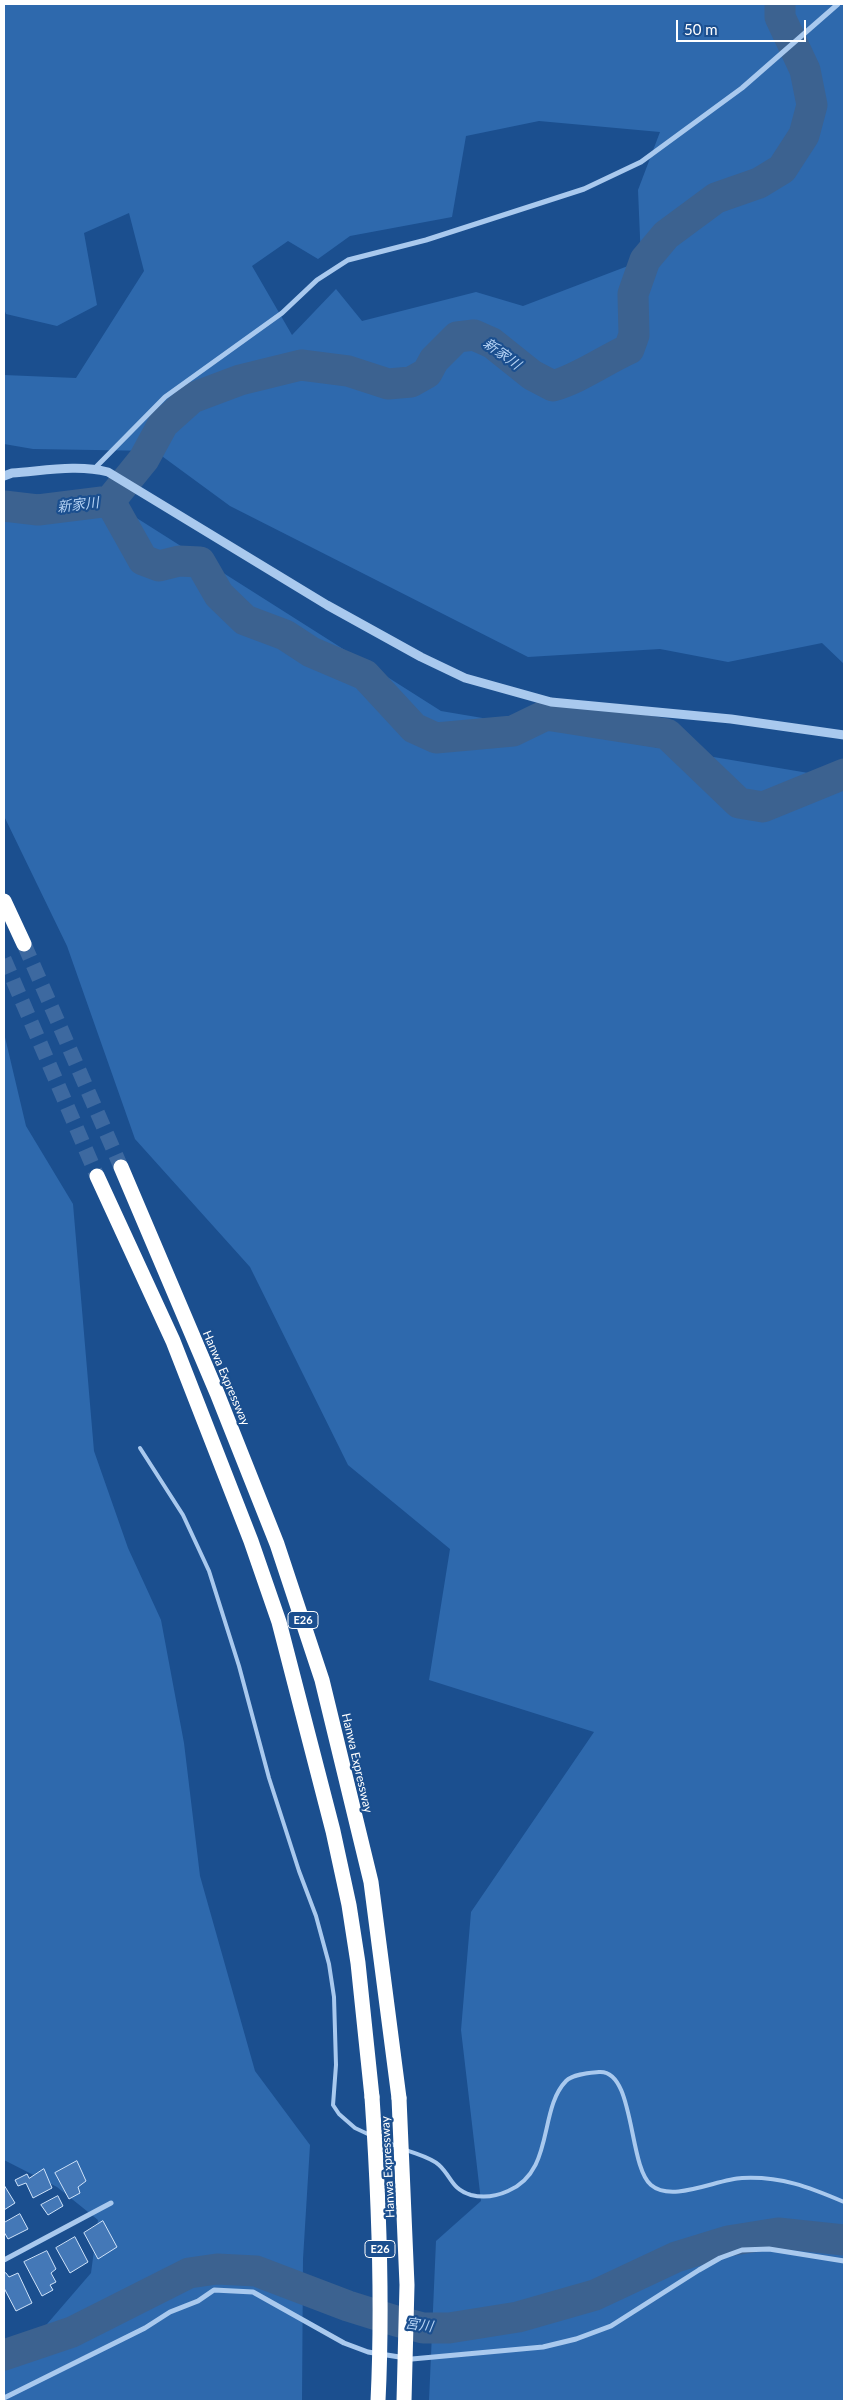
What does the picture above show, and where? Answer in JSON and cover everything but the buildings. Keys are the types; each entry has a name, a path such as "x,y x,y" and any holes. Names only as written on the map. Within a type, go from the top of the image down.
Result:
{"highway":[{"path":"4,901 24,944"},
{"name":"Hanwa Expressway","path":"120,1167 217,1393 277,1544 322,1680 370,1882 399,2098 407,2285 404,2401"},
{"name":"Hanwa Expressway","path":"97,1176 174,1341 251,1541 279,1622 333,1831 349,1905 372,2097 378,2194 381,2292 378,2401"}],"street":[{"path":"94,468 165,398 282,313 317,280 348,260 426,240 584,189 642,162 778,59 838,4"},
{"path":"4,476 12,473 94,468 108,472 328,604 421,657 465,678 551,702 731,719 844,735"},
{"path":"4,2260 110,2203"},
{"path":"4,2398 145,2328 170,2312 198,2301 214,2290 253,2292 344,2343 368,2352 412,2359 543,2347 576,2339 611,2326 699,2270 720,2258 742,2250 769,2249 844,2261"}],"lane":[{"path":"140,1448 183,1515 209,1571 239,1666 269,1778 299,1871 316,1916 329,1964 334,1997 336,2065 333,2105 339,2114 355,2128 427,2158 439,2165 459,2191 474,2196 498,2196 515,2188 527,2178 537,2161 546,2138 554,2103 568,2080 580,2075 601,2072 612,2075 618,2082 627,2108 639,2168 644,2178 652,2187 664,2191 682,2192 715,2182 741,2178 773,2178 802,2184 844,2202"}],"shaded area":[{"path":"4,4 844,4 844,664 822,643 728,662 660,649 528,657 230,506 155,451 33,449 4,444 4,375 76,378 144,271 129,213 84,233 97,305 57,326 6,314 4,309","holes":["539,121 660,132 638,190 641,261 523,306 476,292 362,321 336,289 292,335 252,266 288,241 318,259 350,236 452,217 466,136"]},
{"path":"113,503 441,711 844,779 844,2401 429,2401 436,2241 481,2201 461,2030 471,1912 594,1732 429,1680 450,1549 348,1465 250,1267 135,1139 67,946 4,816 4,520"},
{"path":"4,1033 26,1126 73,1204 94,1451 128,1548 161,1620 184,1743 200,1876 255,2071 310,2145 303,2259 302,2401 4,2401 4,2366 22,2353 91,2273 98,2220 57,2187 4,2160"}],"waterway":[{"name":"新家川","path":"4,506 38,510 110,501 144,459 163,424 192,398 240,380 301,365 348,371 388,384 411,382 427,373 434,360 457,337 474,335 492,343 532,375 553,386 582,374 629,349 634,335 633,294 645,260 666,235 716,198 759,183 782,169 804,135 812,105 805,70 780,17 780,4"},
{"path":"110,501 143,560 159,566 179,561 200,562 219,595 245,620 285,635 311,652 365,675 414,728 436,738 513,731 546,715 667,734 739,803 763,807 844,774"},
{"name":"宮川","path":"4,2355 72,2332 189,2273 217,2269 256,2271 348,2306 396,2321 423,2328 449,2328 518,2317 595,2295 676,2257 728,2241 778,2233 844,2240"}],"tunnel":[{"path":"24,944 121,1167"},
{"path":"4,959 97,1176"}]}
